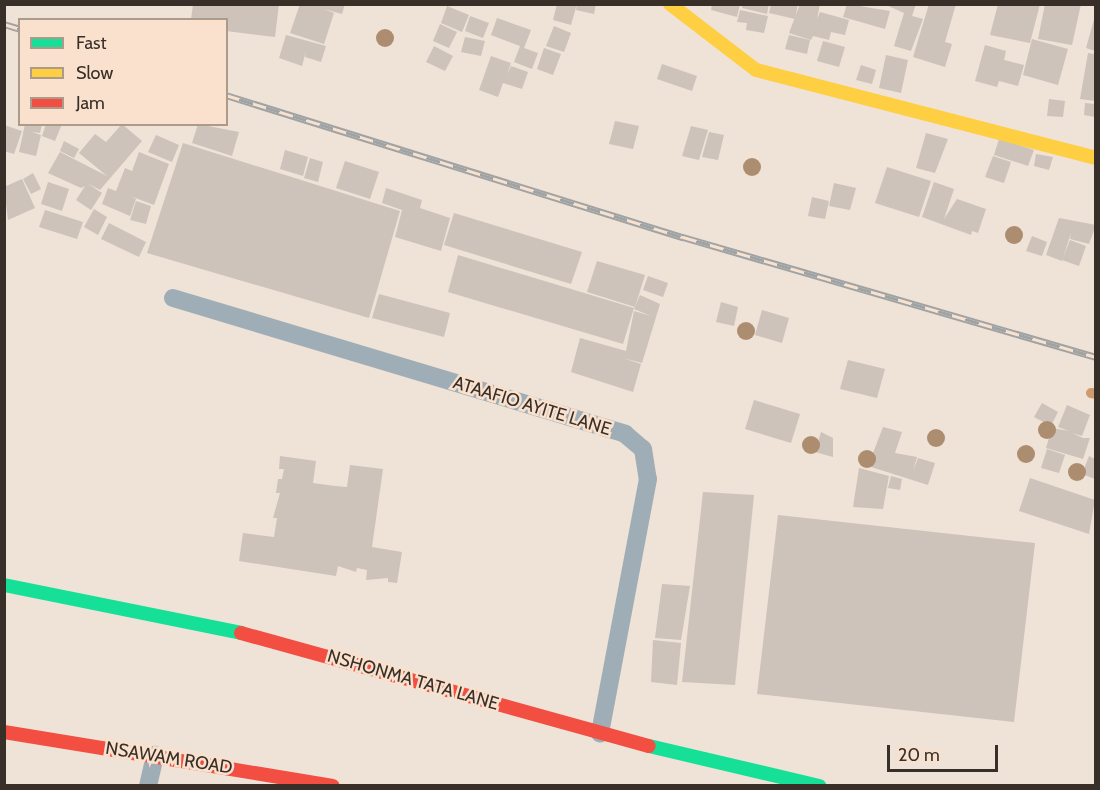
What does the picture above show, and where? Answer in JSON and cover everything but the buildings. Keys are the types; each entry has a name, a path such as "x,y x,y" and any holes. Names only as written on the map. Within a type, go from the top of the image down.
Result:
{"main road":[{"path":"670,4 756,70 1095,158"},
{"name":"NSHONMA TATA LANE","path":"4,585 234,631 600,734 819,786"},
{"name":"NSAWAM ROAD","path":"4,732 333,786"}],"lane":[{"name":"ATAAFIO AYITE LANE","path":"173,298 625,434 643,449 648,479 600,734"},
{"path":"148,786 154,755"}],"waterway":[{"path":"1091,393 1096,394"}],"railway":[{"path":"4,24 18,28"},
{"path":"228,96 683,237 1096,357"}],"traffic: fast":[{"path":"4,585 241,633"},
{"path":"649,746 819,786"}],"traffic: slow":[{"path":"670,4 756,70 1096,158"}],"traffic: jam":[{"path":"241,633 649,746"},
{"path":"4,732 333,786"}]}
